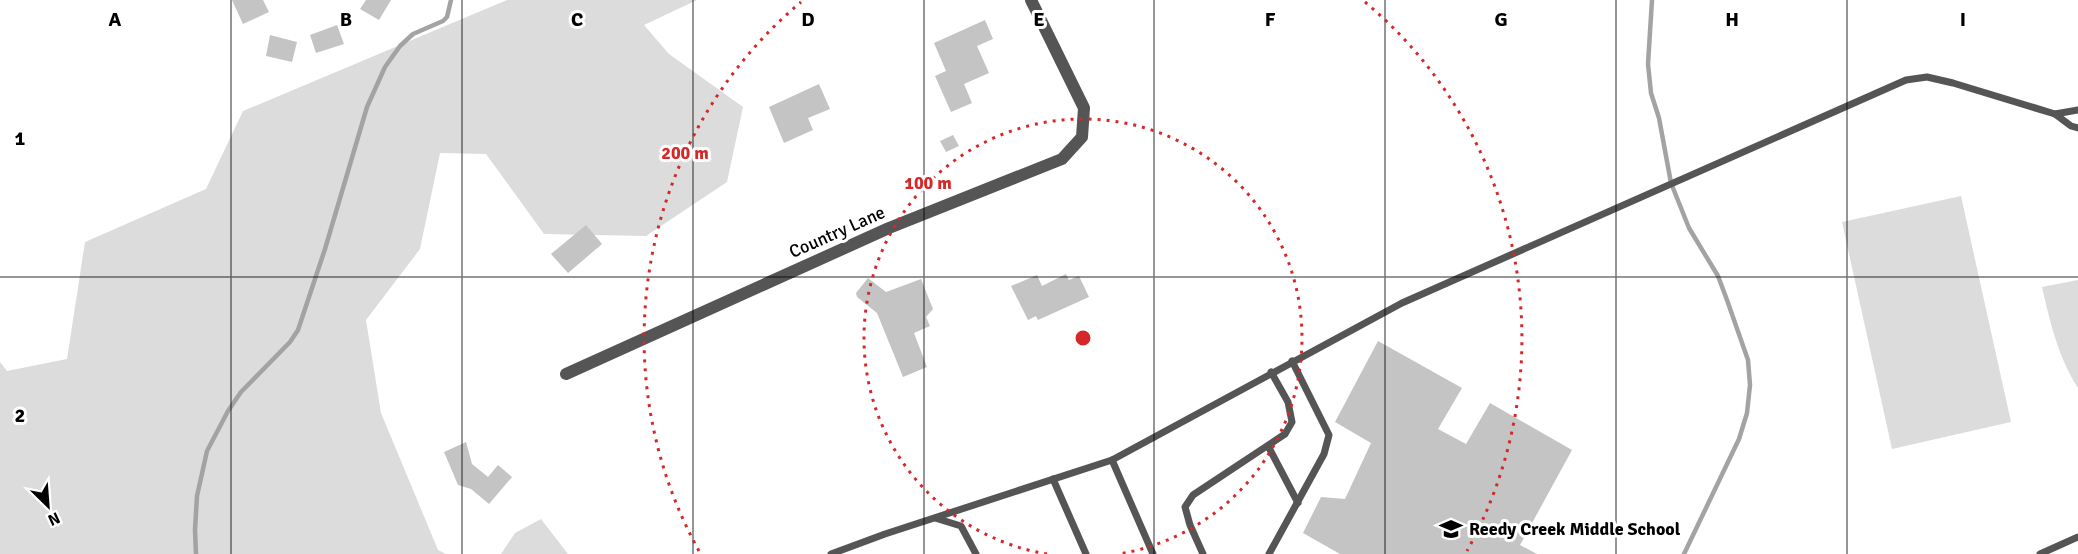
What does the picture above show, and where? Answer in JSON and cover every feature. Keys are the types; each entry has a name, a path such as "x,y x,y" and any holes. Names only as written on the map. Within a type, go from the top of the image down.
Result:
{"street":[{"name":"Country Lane","path":"566,374 889,228 1062,159 1082,137 1084,108 1031,0"}],"lane":[{"path":"831,554 1112,460 1402,303 1906,80 1927,77 1940,79 2055,114 2078,128"},
{"path":"2055,114 2078,110"},
{"path":"1269,554 1324,454 1329,435 1292,361"},
{"path":"1203,554 1185,507 1193,495 1285,434 1292,422 1288,402 1271,372"},
{"path":"1268,446 1298,503"},
{"path":"1112,460 1153,554"},
{"path":"1053,479 1086,554"},
{"path":"935,518 961,526 976,554"},
{"path":"2040,554 2078,537"}],"shaded area":[{"path":"507,0 697,0 644,25 669,54 743,107 727,182 646,236 544,234 486,154 440,153 420,249 366,320 381,413 438,550 446,554 0,554 0,362 7,371 67,359 85,242 206,189 243,111"},
{"path":"1961,196 2011,422 1892,449 1842,222"},
{"path":"2078,280 2078,388 2060,352 2042,287"},
{"path":"541,519 568,554 501,554 515,533"}],"building":[{"path":"232,0 263,0 269,12 243,24"},
{"path":"366,0 391,0 379,20 360,9"},
{"path":"985,20 993,39 977,46 989,73 964,84 972,103 951,112 935,76 946,71 934,43"},
{"path":"337,25 344,44 316,53 310,35"},
{"path":"270,35 297,42 292,62 266,56"},
{"path":"819,84 830,109 808,118 813,130 784,143 769,107"},
{"path":"953,135 959,146 946,152 940,141"},
{"path":"586,225 602,244 568,273 551,254"},
{"path":"1066,274 1069,280 1079,276 1089,297 1038,320 1036,316 1028,320 1011,286 1037,275 1042,286"},
{"path":"868,278 886,292 921,279 933,309 926,317 930,326 914,333 927,367 903,377 877,313 857,297 856,293"},
{"path":"1378,341 1462,388 1438,429 1466,444 1490,403 1572,450 1520,545 1537,554 1340,554 1303,533 1321,497 1345,499 1371,443 1335,422"},
{"path":"466,442 472,464 488,477 498,465 512,477 489,504 471,489 458,485 444,452"}],"waterway":[{"path":"196,554 197,496 207,451 241,392 290,342 298,330 325,249 367,107 385,67 400,46 413,34 447,17 451,0"},
{"path":"1652,0 1648,64 1651,93 1659,118 1671,183 1689,228 1718,276 1748,360 1750,385 1747,413 1739,439 1684,554"}],"place":[{"name":"Reedy Creek Middle School","path":"1451,529"}]}
